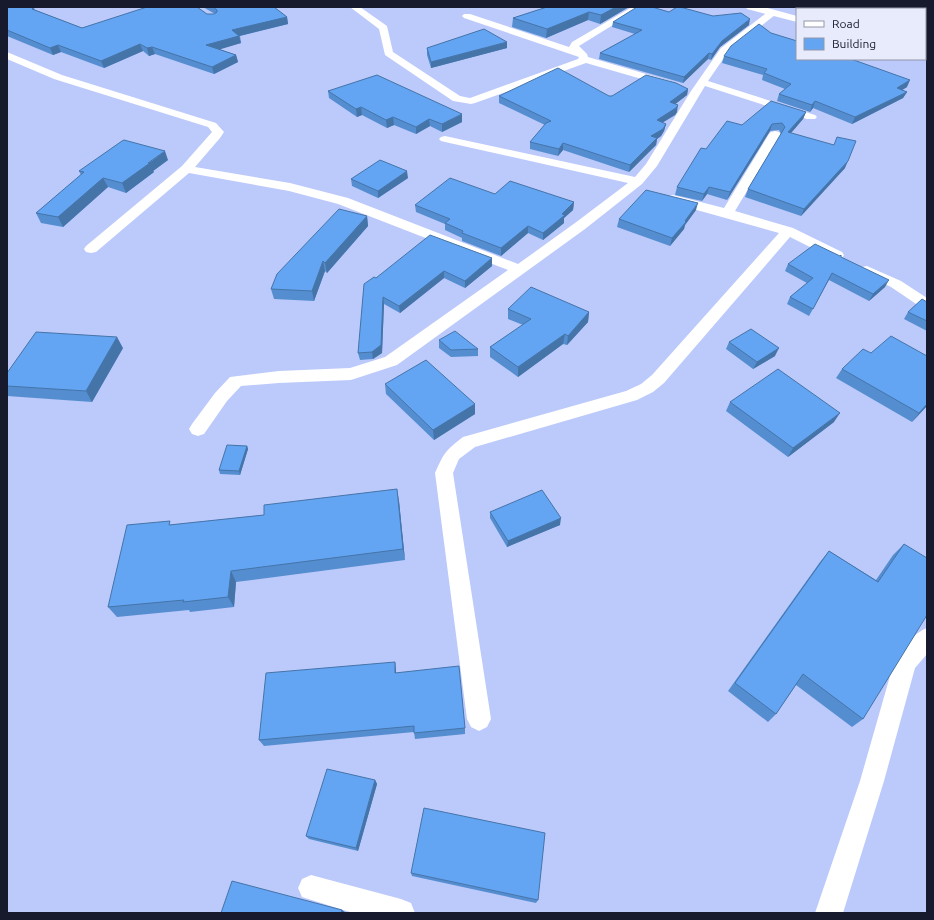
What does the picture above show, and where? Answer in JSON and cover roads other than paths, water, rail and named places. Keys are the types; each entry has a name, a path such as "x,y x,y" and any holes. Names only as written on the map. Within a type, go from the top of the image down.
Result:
{"street":[{"path":"354,7 384,28 388,53 456,99 464,101 471,101 576,64 582,56"},
{"path":"582,56 575,50 575,44 638,7"},
{"path":"751,7 796,19"},
{"path":"198,429 221,397 236,382 279,377 351,374 391,361 518,269 636,187 651,166 695,87 724,50 772,13"},
{"path":"467,16 582,56 673,85"},
{"path":"7,55 58,77 212,125 218,132 186,169 91,250"},
{"path":"695,87 811,117"},
{"path":"728,213 774,134"},
{"path":"445,139 636,187"},
{"path":"186,169 290,187 343,201 518,269"},
{"path":"663,197 728,213 788,231 896,284 927,305"},
{"path":"478,719 444,474 452,455 469,442 631,396 647,388 658,379 788,231"},
{"path":"829,913 872,781 905,662 927,638"},
{"path":"311,888 388,911"}]}
